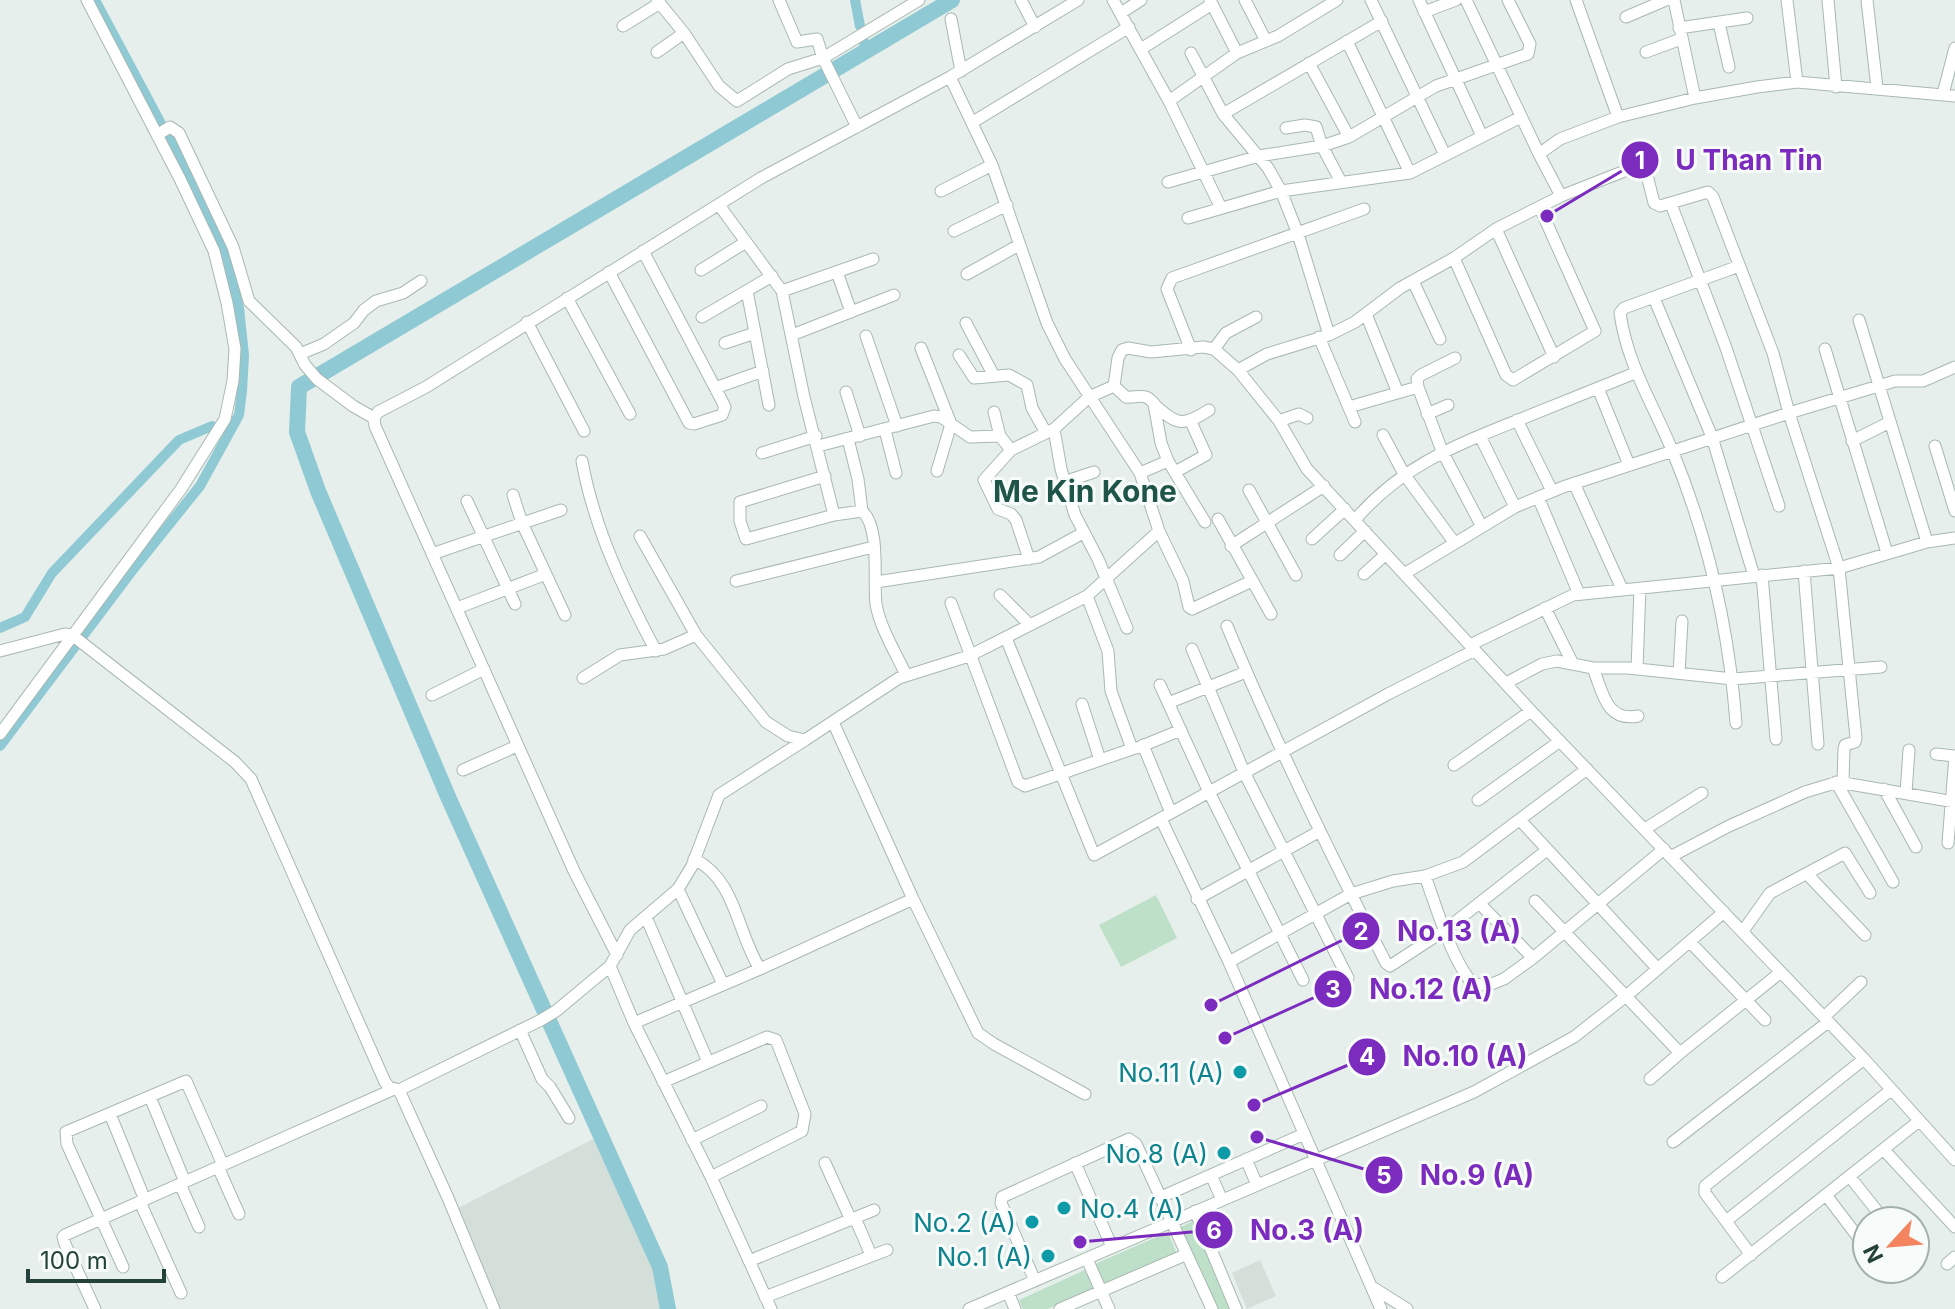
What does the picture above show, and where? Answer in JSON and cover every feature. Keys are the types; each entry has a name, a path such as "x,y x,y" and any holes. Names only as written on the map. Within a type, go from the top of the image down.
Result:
{"street":[{"path":"0,734 77,639 98,603 189,478 225,419 233,381 235,349 214,251 87,0"},
{"path":"779,0 797,42 817,39 823,58 857,127"},
{"path":"623,26 658,2 684,33 719,86 737,101 788,69 823,58 919,0"},
{"path":"1021,0 1035,27"},
{"path":"771,1309 711,1177 634,1023 614,960 374,418 378,412 426,387 761,178 961,71 1078,0"},
{"path":"1113,0 1169,101 1221,208"},
{"path":"1121,13 1141,0"},
{"path":"1169,101 1237,53 1266,41 1337,0"},
{"path":"1371,0 1445,155"},
{"path":"1419,0 1482,136"},
{"path":"1424,12 1456,0"},
{"path":"1466,0 1519,118 1561,196"},
{"path":"1168,182 1259,156 1322,146 1349,137 1418,96 1456,78 1528,54 1531,49 1508,0"},
{"path":"1576,0 1618,117"},
{"path":"1626,17 1666,0"},
{"path":"1674,0 1695,98"},
{"path":"1787,0 1797,82"},
{"path":"1828,0 1836,87"},
{"path":"1867,0 1877,88"},
{"path":"1141,49 1211,2 1237,53"},
{"path":"1250,2 1266,41"},
{"path":"1646,52 1680,34 1747,18"},
{"path":"951,19 961,71"},
{"path":"1223,114 1382,21"},
{"path":"1719,23 1729,67"},
{"path":"973,122 1129,27"},
{"path":"657,52 684,33"},
{"path":"1347,41 1410,173"},
{"path":"1539,154 1560,139 1618,117 1695,98 1797,82 1949,95 1955,48"},
{"path":"1191,53 1223,114 1259,156 1281,191 1298,234 1324,336 1355,422"},
{"path":"1309,63 1349,137"},
{"path":"950,77 992,165 1047,323 1065,359 1140,473 1159,531 1183,581 1191,609 1252,581"},
{"path":"1188,218 1281,191 1410,173 1519,118"},
{"path":"157,135 170,127 179,133 233,247 249,301 317,379 374,418"},
{"path":"1286,128 1316,127 1322,146 1341,182"},
{"path":"941,191 992,165"},
{"path":"1238,370 1267,354 1324,336 1366,314 1496,229 1561,196 1640,165 1646,171 1654,203 1660,206 1708,192 1713,197 1773,353 1839,568 1856,738 1855,742 1845,745 1840,782 1893,882"},
{"path":"1671,204 1753,424 1779,506"},
{"path":"719,205 782,291 834,515"},
{"path":"954,231 1007,205"},
{"path":"1454,258 1510,379 1554,357 1595,331 1540,208"},
{"path":"1185,350 1167,289 1172,278 1364,209"},
{"path":"1496,229 1554,357"},
{"path":"701,270 746,242"},
{"path":"967,274 1019,245"},
{"path":"609,272 689,423 722,415 725,407 643,251"},
{"path":"782,291 873,259"},
{"path":"1736,723 1733,679 1715,581 1672,451 1635,373 1620,313 1624,308 1739,266"},
{"path":"837,272 851,312"},
{"path":"702,317 772,276"},
{"path":"302,360 354,323 376,301 397,295 421,281"},
{"path":"1413,281 1440,339"},
{"path":"747,291 769,405"},
{"path":"792,335 894,295"},
{"path":"567,298 630,414"},
{"path":"1654,298 1712,437 1758,575 1776,739"},
{"path":"1366,314 1398,393"},
{"path":"1214,349 1226,333 1256,317"},
{"path":"1859,320 1927,542"},
{"path":"527,322 584,431"},
{"path":"966,323 994,376"},
{"path":"725,343 755,333"},
{"path":"866,336 891,428 896,473"},
{"path":"1114,386 1118,358 1122,350 1128,348 1151,352 1203,347 1214,349 1238,370 1279,421 1307,469 1531,711 1864,1059 1955,1160"},
{"path":"921,348 951,424 937,471"},
{"path":"1825,349 1887,553"},
{"path":"959,355 974,378 1009,375 1027,385 1032,408 1050,431 1075,515 1127,628"},
{"path":"1455,358 1421,375 1418,387 1442,451 1482,527"},
{"path":"1404,574 1515,507 1552,491 1753,424 1902,380 1923,381 1955,367"},
{"path":"715,388 763,371"},
{"path":"1355,520 1372,500 1404,474 1442,451 1635,373"},
{"path":"1029,559 1016,520 1011,514 998,509 984,482 985,477 1011,450 1050,431 1089,397 1114,386"},
{"path":"1114,386 1126,397 1144,396 1181,423 1191,422 1209,410"},
{"path":"1349,407 1418,387"},
{"path":"1598,388 1629,465"},
{"path":"846,392 862,511 870,524 876,605 906,675"},
{"path":"1154,404 1161,443 1205,522"},
{"path":"1427,414 1448,405"},
{"path":"994,412 1000,436 1011,450"},
{"path":"1279,421 1299,414 1307,418"},
{"path":"762,453 817,441 854,438 934,416 970,437 1000,436"},
{"path":"1517,420 1552,491"},
{"path":"1140,473 1206,455 1191,422"},
{"path":"1852,441 1890,422"},
{"path":"1383,435 1404,474 1454,542"},
{"path":"1480,436 1515,507"},
{"path":"1935,446 1955,511"},
{"path":"582,461 590,497 624,590 656,651"},
{"path":"1064,482 1094,472"},
{"path":"825,476 745,499 739,506 746,539 834,515 862,511"},
{"path":"1574,483 1622,589"},
{"path":"1231,546 1324,486"},
{"path":"1249,490 1296,575"},
{"path":"513,495 522,523 565,615"},
{"path":"1538,497 1579,594"},
{"path":"467,501 515,604"},
{"path":"1312,539 1345,509"},
{"path":"432,554 561,510"},
{"path":"1218,519 1271,614"},
{"path":"95,1309 63,1237 397,1090 556,1011 614,960 626,935 678,889 694,859 719,795 906,675 969,656 1087,596 1159,531"},
{"path":"1340,555 1365,531"},
{"path":"876,582 1029,559 1057,549 1083,533"},
{"path":"640,536 696,635 766,722 788,736 805,740"},
{"path":"1006,638 1092,854 1545,608 1579,594 1839,568 1927,542 1955,538"},
{"path":"736,581 873,547"},
{"path":"1364,574 1386,554"},
{"path":"1804,571 1818,744"},
{"path":"457,608 546,574"},
{"path":"1637,669 1640,588"},
{"path":"1000,595 1030,625"},
{"path":"1087,596 1108,651 1111,691 1138,747 1197,899 1229,962 1381,1309"},
{"path":"951,603 1021,786 1181,730"},
{"path":"1545,608 1572,662"},
{"path":"1679,673 1682,621"},
{"path":"1227,626 1281,752 1390,966 1445,930 1547,850"},
{"path":"0,651 65,634 77,639 235,762 251,779 385,1082 397,1090 494,1309"},
{"path":"583,678 620,655 656,651 696,635"},
{"path":"1192,649 1244,772 1348,978"},
{"path":"1506,683 1542,664 1557,661 1593,668 1637,669 1733,679 1881,667"},
{"path":"1593,668 1606,701 1615,714 1638,716"},
{"path":"432,695 484,669"},
{"path":"1168,703 1246,672"},
{"path":"1160,685 1209,792 1303,980"},
{"path":"1082,704 1100,760"},
{"path":"1454,765 1531,711"},
{"path":"833,722 978,1033 1085,1094"},
{"path":"1478,800 1560,741"},
{"path":"463,770 517,746"},
{"path":"1906,793 1909,750"},
{"path":"1936,754 1955,756 1948,843"},
{"path":"1229,962 1351,894 1393,881 1425,876 1466,860 1587,769"},
{"path":"1425,876 1467,977 1473,984 1497,982 1533,958 1596,905 1668,852 1805,792 1840,782 1953,802"},
{"path":"1884,789 1916,847"},
{"path":"1645,829 1702,793"},
{"path":"1520,820 1658,969"},
{"path":"1197,899 1320,831"},
{"path":"1743,931 1770,893 1845,853 1870,893"},
{"path":"694,859 715,873 723,886 760,969"},
{"path":"1807,874 1865,935"},
{"path":"678,889 723,984"},
{"path":"634,1023 913,899"},
{"path":"1535,901 1680,1053"},
{"path":"1479,903 1533,958"},
{"path":"969,1309 1474,1092 1566,1042 1625,997 1724,912"},
{"path":"646,917 708,1062"},
{"path":"1690,942 1765,1020"},
{"path":"1650,1079 1781,972"},
{"path":"1673,1142 1826,1019 1861,982"},
{"path":"520,1030 542,1079 569,1118"},
{"path":"663,1082 767,1037 776,1040 806,1120 802,1131 711,1177"},
{"path":"1751,1255 1705,1193 1705,1186 1864,1059"},
{"path":"123,1267 67,1144 66,1132 187,1082 239,1214"},
{"path":"1726,1221 1891,1090"},
{"path":"150,1097 199,1227"},
{"path":"692,1140 761,1106"},
{"path":"110,1114 181,1293"},
{"path":"1722,1277 1919,1121"},
{"path":"1159,1198 1304,1134"},
{"path":"1035,1281 1001,1203 1002,1197 1129,1139 1134,1140 1212,1309"},
{"path":"1884,1150 1955,1227"},
{"path":"1246,1159 1257,1185"},
{"path":"825,1163 871,1255"},
{"path":"1075,1163 1112,1247"},
{"path":"1211,1175 1222,1200"},
{"path":"1850,1177 1872,1205"},
{"path":"1826,1195 1851,1228"},
{"path":"749,1261 874,1210"},
{"path":"1195,1211 1236,1309"},
{"path":"765,1297 887,1250"},
{"path":"1060,1309 1185,1255"},
{"path":"1087,1259 1109,1309"},
{"path":"1371,1286 1407,1309"},
{"path":"1008,1292 1015,1309"}],"shaded area":[{"path":"595,1138 672,1309 499,1309 456,1209"},
{"path":"1260,1260 1276,1296 1247,1309 1232,1273"}],"green space":[{"path":"1156,895 1177,938 1121,967 1099,925"},
{"path":"1195,1220 1236,1309 1213,1309 1177,1229"},
{"path":"1168,1232 1177,1254 1104,1285 1095,1264"},
{"path":"1087,1269 1095,1288 1048,1309 1023,1309 1019,1300"}],"waterway":[{"path":"0,746 200,486 239,415 244,355 239,308 227,261 204,204 95,0"},
{"path":"855,0 860,26"},
{"path":"668,1309 660,1267 449,799 318,491 297,432 299,387 952,0"},
{"path":"864,42 866,51"},
{"path":"0,628 25,617 52,573 179,440 212,426"}],"place":[{"name":"U Than Tin","path":"1547,216"},
{"name":"No.13 (A)","path":"1211,1005"},
{"name":"No.12 (A)","path":"1225,1038"},
{"name":"No.11 (A)","path":"1240,1072"},
{"name":"No.10 (A)","path":"1254,1105"},
{"name":"No.9 (A)","path":"1257,1137"},
{"name":"No.8 (A)","path":"1224,1153"},
{"name":"No.4 (A)","path":"1064,1208"},
{"name":"No.2 (A)","path":"1032,1222"},
{"name":"No.3 (A)","path":"1080,1242"},
{"name":"No.1 (A)","path":"1048,1256"}],"district":[{"name":"Me Kin Kone","path":"1085,491"}]}
